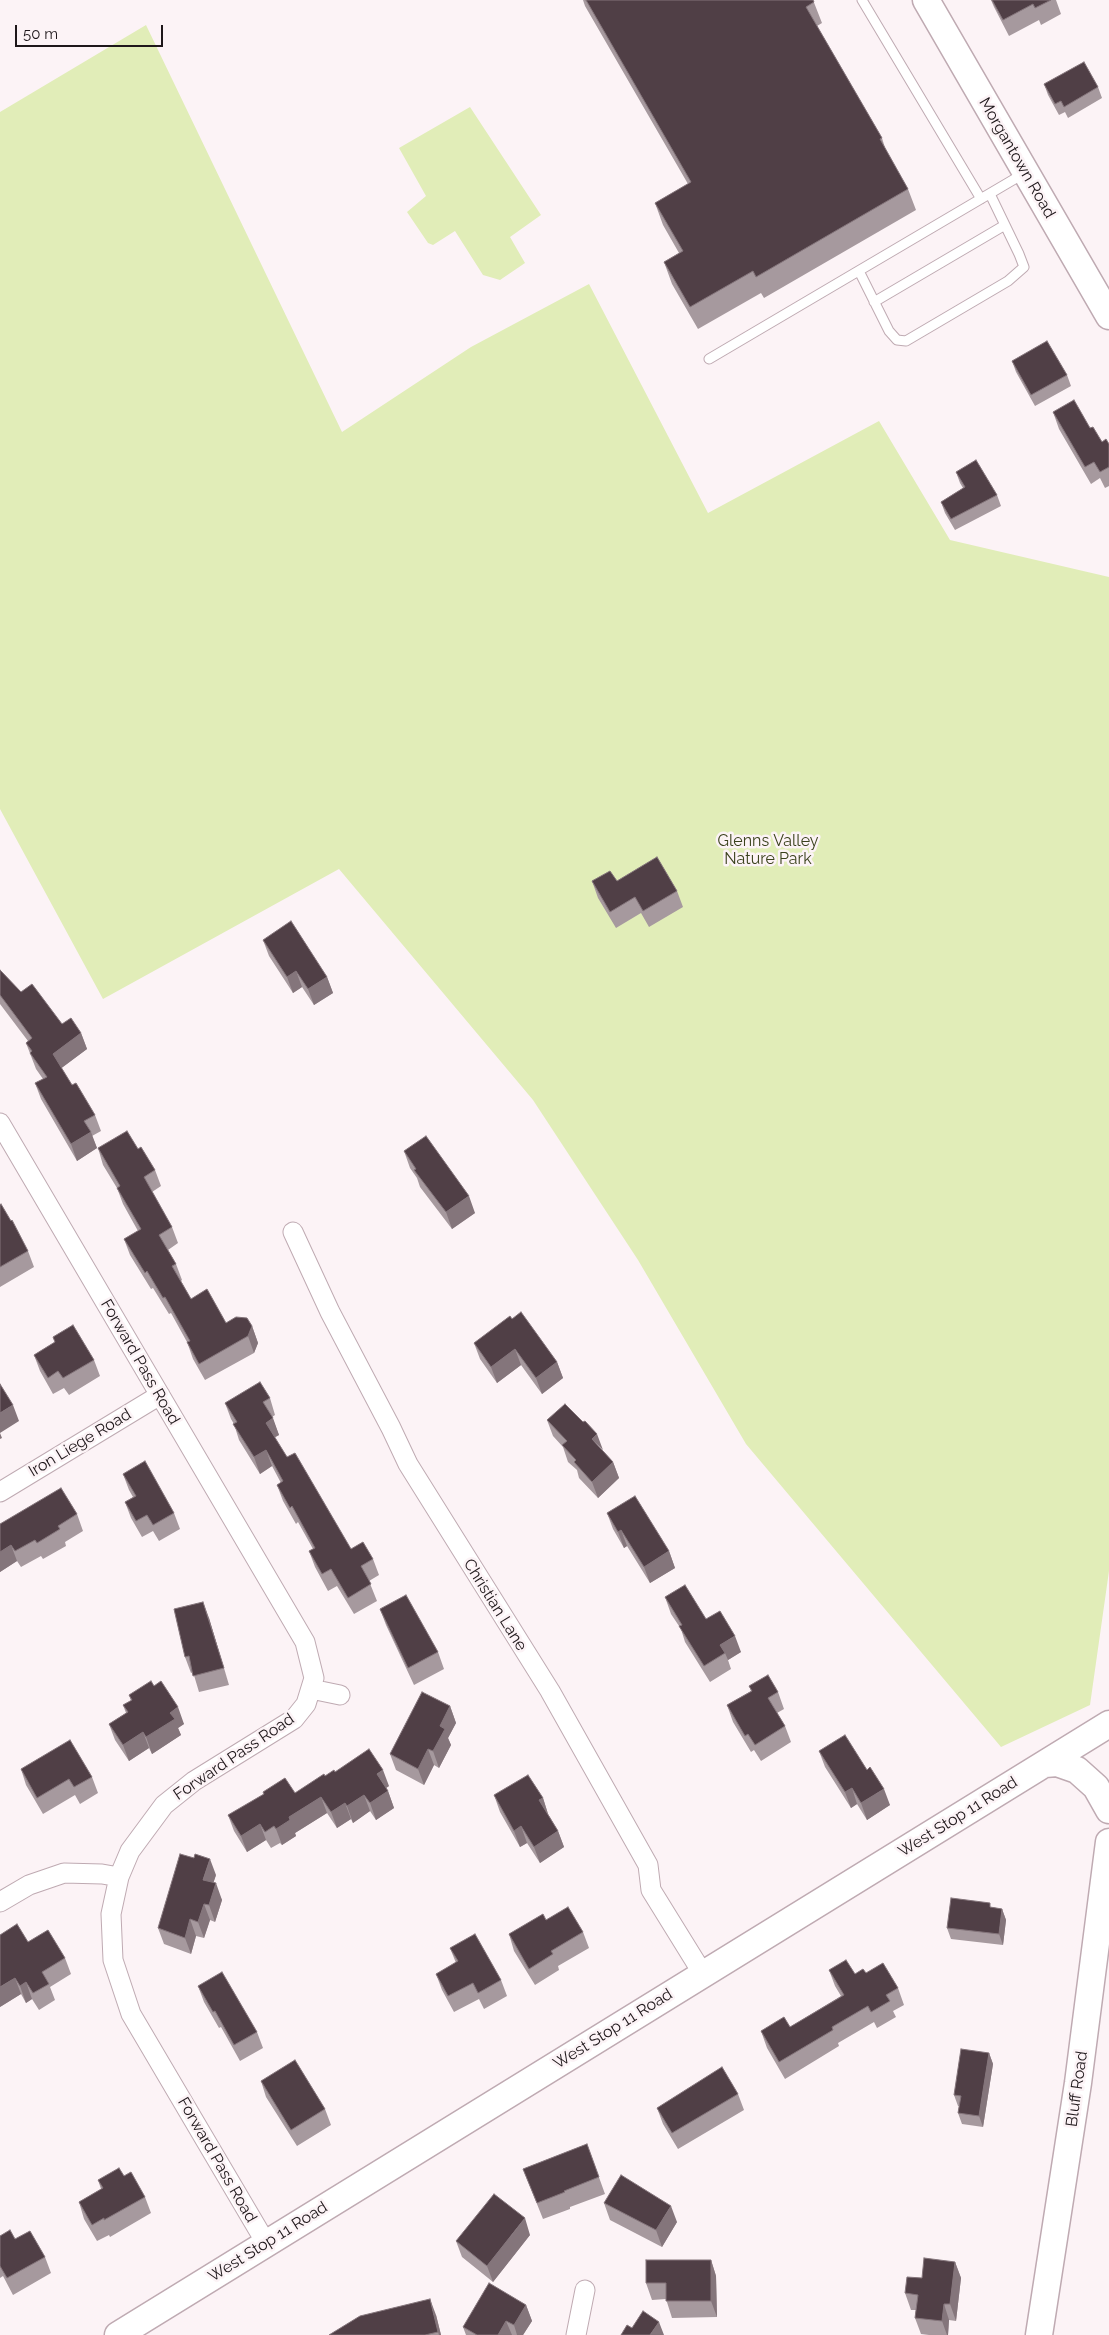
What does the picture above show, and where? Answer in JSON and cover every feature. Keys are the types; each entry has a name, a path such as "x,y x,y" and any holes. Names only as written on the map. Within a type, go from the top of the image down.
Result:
{"main road":[{"name":"Morgantown Road","path":"926,0 1109,316"},
{"name":"West Stop 11 Road","path":"118,2335 1109,1724"},
{"path":"1045,1764 1063,1765 1083,1774 1096,1787 1109,1810"},
{"name":"Bluff Road","path":"1039,2335 1076,2093 1109,1842"}],"street":[{"name":"Forward Pass Road","path":"0,1123 305,1642 314,1678 306,1704 294,1719 194,1781 164,1805 130,1851 119,1877 111,1914 113,1960 131,2014 266,2243"},
{"name":"Christian Lane","path":"293,1232 330,1312 392,1428 408,1464 550,1691 648,1865 651,1890 703,1974"},
{"name":"Iron Liege Road","path":"0,1492 160,1395"},
{"path":"311,1689 340,1695"},
{"path":"0,1902 29,1884 64,1873 102,1874 119,1877"},
{"path":"576,2335 585,2290"}],"lane":[{"path":"862,0 981,200"},
{"path":"709,359 1026,173"},
{"path":"859,270 889,331 898,340 906,341 1017,274 1024,267 990,194"},
{"path":"874,302 1005,225"}],"green space":[{"name":"Glenns Valley Nature Park","path":"146,25 342,432 471,347 589,284 708,513 879,421 950,540 1109,577 1109,1571 1090,1705 1001,1747 746,1444 638,1260 533,1100 339,869 103,999 0,809 0,112"},
{"path":"470,107 541,215 510,237 525,263 500,280 483,275 455,231 433,245 428,243 407,212 426,196 399,148"}],"building":[{"path":"586,0 813,0 814,2 806,7 882,138 880,139 908,189 756,277 753,271 690,307 664,262 683,251 655,203 691,182"},
{"path":"992,0 1051,0 1035,8 1033,4 1003,20"},
{"path":"1084,62 1098,87 1064,107 1061,101 1055,104 1044,84"},
{"path":"1047,341 1067,375 1031,395 1012,361"},
{"path":"1074,400 1090,428 1093,427 1102,442 1106,439 1109,444 1109,467 1100,472 1094,462 1085,467 1053,412"},
{"path":"976,460 997,495 951,519 941,502 965,487 956,472"},
{"path":"657,857 677,891 643,911 635,897 610,912 592,881 610,871 617,881"},
{"path":"291,921 327,977 308,989 296,971 287,977 263,940"},
{"path":"0,970 21,992 32,984 62,1024 71,1018 81,1033 53,1054 72,1085 76,1083 95,1115 84,1121 91,1132 71,1144 35,1083 47,1077 30,1053 32,1051 26,1043 32,1038 0,995"},
{"path":"127,1131 138,1149 141,1147 155,1170 144,1177 172,1227 159,1235 176,1264 172,1266 191,1299 207,1289 226,1323 236,1317 247,1318 252,1326 248,1336 199,1364 187,1342 190,1341 165,1297 163,1298 147,1271 145,1273 124,1239 141,1229 117,1188 120,1186 98,1148"},
{"path":"426,1136 469,1196 446,1212 414,1170 416,1169 404,1151"},
{"path":"0,1205 12,1220 28,1251 0,1267"},
{"path":"521,1312 557,1362 536,1378 515,1349 491,1367 474,1343 510,1316 512,1319"},
{"path":"73,1325 94,1360 63,1378 58,1371 48,1378 34,1355 55,1342 53,1337"},
{"path":"260,1382 270,1398 263,1402 273,1418 266,1423 287,1457 295,1453 351,1549 363,1542 373,1559 361,1566 371,1584 348,1598 331,1569 322,1574 309,1551 315,1548 292,1506 290,1508 277,1485 283,1481 266,1450 254,1457 233,1424 237,1422 225,1403"},
{"path":"0,1384 13,1405 0,1413"},
{"path":"565,1404 597,1434 592,1439 613,1462 592,1482 562,1445 567,1441 547,1420"},
{"path":"145,1461 174,1513 153,1525 147,1515 136,1521 125,1502 136,1496 123,1474"},
{"path":"61,1488 77,1514 58,1526 60,1529 37,1543 35,1540 15,1551 11,1545 0,1552 0,1524"},
{"path":"635,1496 669,1551 644,1567 621,1530 618,1532 607,1513"},
{"path":"685,1585 706,1619 720,1611 735,1636 720,1645 725,1653 704,1666 679,1626 682,1625 665,1597"},
{"path":"406,1595 438,1652 408,1668 380,1609"},
{"path":"203,1602 224,1668 193,1676 189,1656 185,1657 174,1609"},
{"path":"768,1675 778,1692 768,1698 785,1726 755,1745 748,1734 745,1736 727,1705 752,1691 749,1686"},
{"path":"151,1681 154,1686 161,1681 178,1707 170,1713 175,1719 146,1737 143,1732 123,1745 109,1724 128,1712 123,1705 132,1700 129,1695"},
{"path":"422,1692 450,1706 440,1726 445,1729 433,1751 428,1749 418,1769 390,1754"},
{"path":"845,1735 867,1770 870,1767 884,1789 861,1803 852,1788 845,1792 819,1751"},
{"path":"70,1740 92,1777 74,1787 69,1779 37,1798 21,1769"},
{"path":"369,1749 383,1770 377,1774 388,1791 370,1803 364,1795 347,1806 345,1803 331,1812 321,1797 289,1817 290,1820 276,1829 274,1826 265,1832 260,1824 241,1836 228,1815 264,1794 263,1792 285,1778 295,1793 324,1774 325,1776 334,1770 335,1772"},
{"path":"528,1775 543,1798 539,1800 558,1831 534,1847 521,1826 514,1831 494,1795"},
{"path":"180,1854 194,1858 195,1854 210,1859 203,1880 216,1883 209,1905 204,1904 198,1922 190,1919 185,1938 158,1928"},
{"path":"951,1898 990,1903 990,1907 1002,1909 999,1934 947,1928"},
{"path":"568,1907 583,1932 551,1951 553,1954 529,1969 509,1934 543,1914 546,1920"},
{"path":"17,1924 28,1942 48,1930 65,1958 42,1972 49,1984 33,1993 26,1982 20,1986 15,1978 0,1987 0,1935"},
{"path":"475,1934 501,1980 478,1993 473,1983 448,1996 436,1974 458,1961 450,1948"},
{"path":"846,1960 855,1974 863,1969 866,1973 883,1963 898,1988 886,1995 890,2001 871,2012 868,2006 832,2027 833,2030 779,2062 761,2031 784,2017 790,2027 844,1995 829,1970"},
{"path":"222,1972 257,2032 234,2045 198,1986"},
{"path":"961,2049 989,2053 979,2116 958,2113 961,2096 954,2095"},
{"path":"295,2060 325,2109 291,2130 261,2081"},
{"path":"722,2067 738,2094 672,2133 657,2108"},
{"path":"587,2144 599,2177 537,2203 523,2169"},
{"path":"119,2168 124,2176 131,2172 145,2197 92,2225 79,2202 103,2188 98,2180"},
{"path":"621,2175 671,2206 656,2230 604,2203"},
{"path":"494,2194 525,2218 487,2266 456,2241"},
{"path":"10,2230 15,2239 30,2231 45,2257 7,2278 0,2266 0,2236"},
{"path":"924,2258 955,2262 950,2304 944,2304 942,2321 915,2318 918,2295 905,2293 907,2277 922,2278"},
{"path":"646,2260 711,2260 711,2301 666,2301 666,2283 646,2283"},
{"path":"489,2283 526,2305 514,2325 506,2321 498,2335 477,2335 463,2327"},
{"path":"430,2299 438,2332 425,2335 329,2335 360,2316"},
{"path":"643,2311 659,2322 650,2335 621,2335 627,2325 632,2328"}]}
